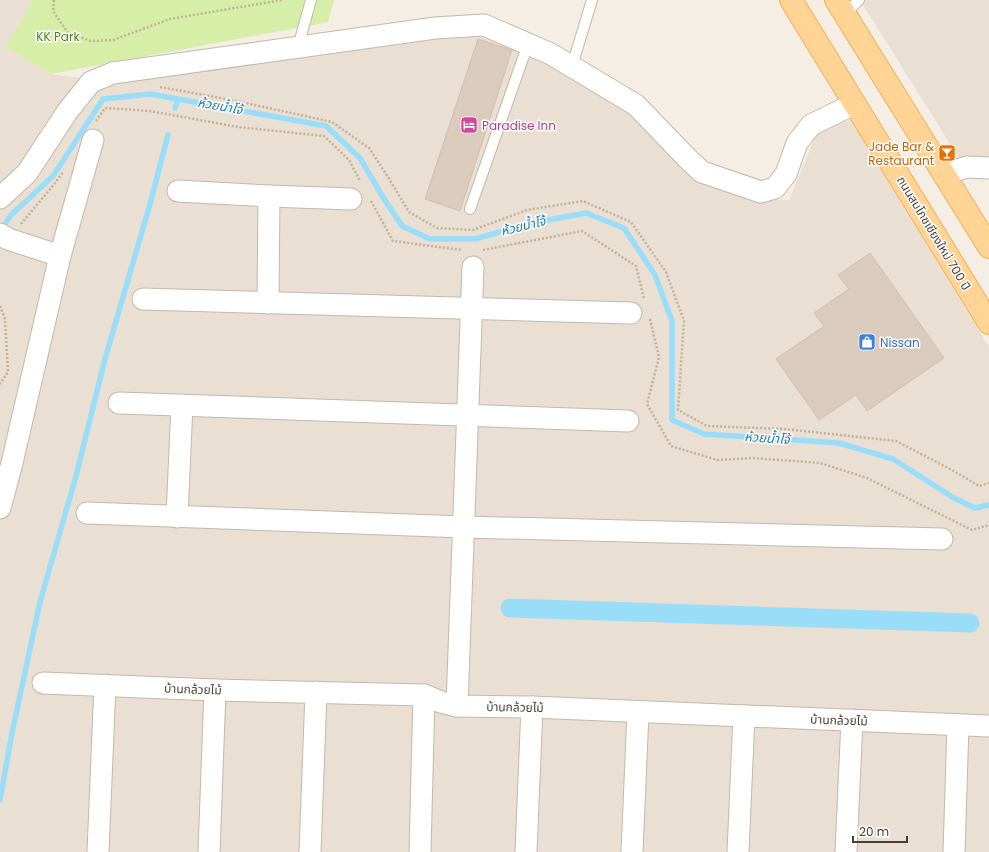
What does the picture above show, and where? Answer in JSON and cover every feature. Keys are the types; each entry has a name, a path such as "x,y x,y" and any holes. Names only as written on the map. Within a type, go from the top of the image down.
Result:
{"main road":[{"name":"ถนนสมโภชเชียงใหม่ 700 ปี","path":"791,0 989,323"},
{"path":"847,5 944,174 989,247"}],"street":[{"path":"0,198 27,172 67,112 91,82 113,73 435,28 484,25 552,54 636,105 702,172 761,192 775,188 786,174 797,143 811,125 854,104"},
{"path":"0,508 6,463 60,256 93,140"},
{"path":"944,174 967,167 989,168"},
{"path":"178,191 351,199"},
{"path":"268,303 269,196"},
{"path":"4,236 60,256"},
{"path":"457,706 473,267"},
{"path":"143,299 631,313"},
{"path":"119,403 628,421"},
{"path":"177,517 182,405"},
{"path":"87,513 464,527 942,539"},
{"name":"บ้านกล้วยไม้","path":"43,683 215,690 424,695 441,702 457,706 532,707 989,726"},
{"path":"98,852 105,685"},
{"path":"209,852 215,690"},
{"path":"310,852 316,692"},
{"path":"420,852 424,695"},
{"path":"526,852 532,707"},
{"path":"632,852 638,712"},
{"path":"738,852 744,716"},
{"path":"846,852 852,720"},
{"path":"954,852 958,725"}],"lane":[{"path":"298,47 311,0"},
{"path":"572,66 592,0"},
{"path":"470,209 528,44"}],"path":[{"path":"54,0 52,11 68,33 91,41 113,40 170,19 282,0"},
{"path":"153,86 232,100 332,122 369,148 409,212 437,228 473,230 527,210 583,201 631,222 666,272 684,321 678,410 707,426 785,429 896,441 979,486 989,483"},
{"path":"0,306 5,319 8,372 0,384"}],"shaded area":[{"path":"0,0 33,0 6,47 51,74 110,82 481,33 555,62 757,199 789,200 818,130 851,120 989,347 989,852 0,852"},
{"path":"860,0 989,0 989,164 962,163"}],"green space":[{"name":"KK Park","path":"33,0 334,0 328,22 51,74 6,47"}],"building":[{"name":"Paradise Inn","path":"478,39 512,50 460,211 425,199"},
{"name":"Nissan","path":"870,253 944,358 867,411 856,395 819,420 776,359 824,326 814,313 849,289 838,275"}],"waterway":[{"name":"ห้วยน้ำโจ้","path":"0,231 11,215 53,176 103,99 150,94 326,126 360,158 402,226 430,239 475,239 532,223 586,213 624,228 655,275 672,321 672,420 704,434 839,443 893,459 954,498 975,508 989,505"},
{"path":"175,108 178,99"},
{"path":"0,800 12,733 40,602 76,476 105,359 150,204 168,135"},
{"path":"510,608 970,623"}],"place":[{"name":"Paradise Inn","path":"469,125"},
{"name":"Jade Bar & Restaurant","path":"947,153"},
{"name":"Nissan","path":"867,342"}]}
